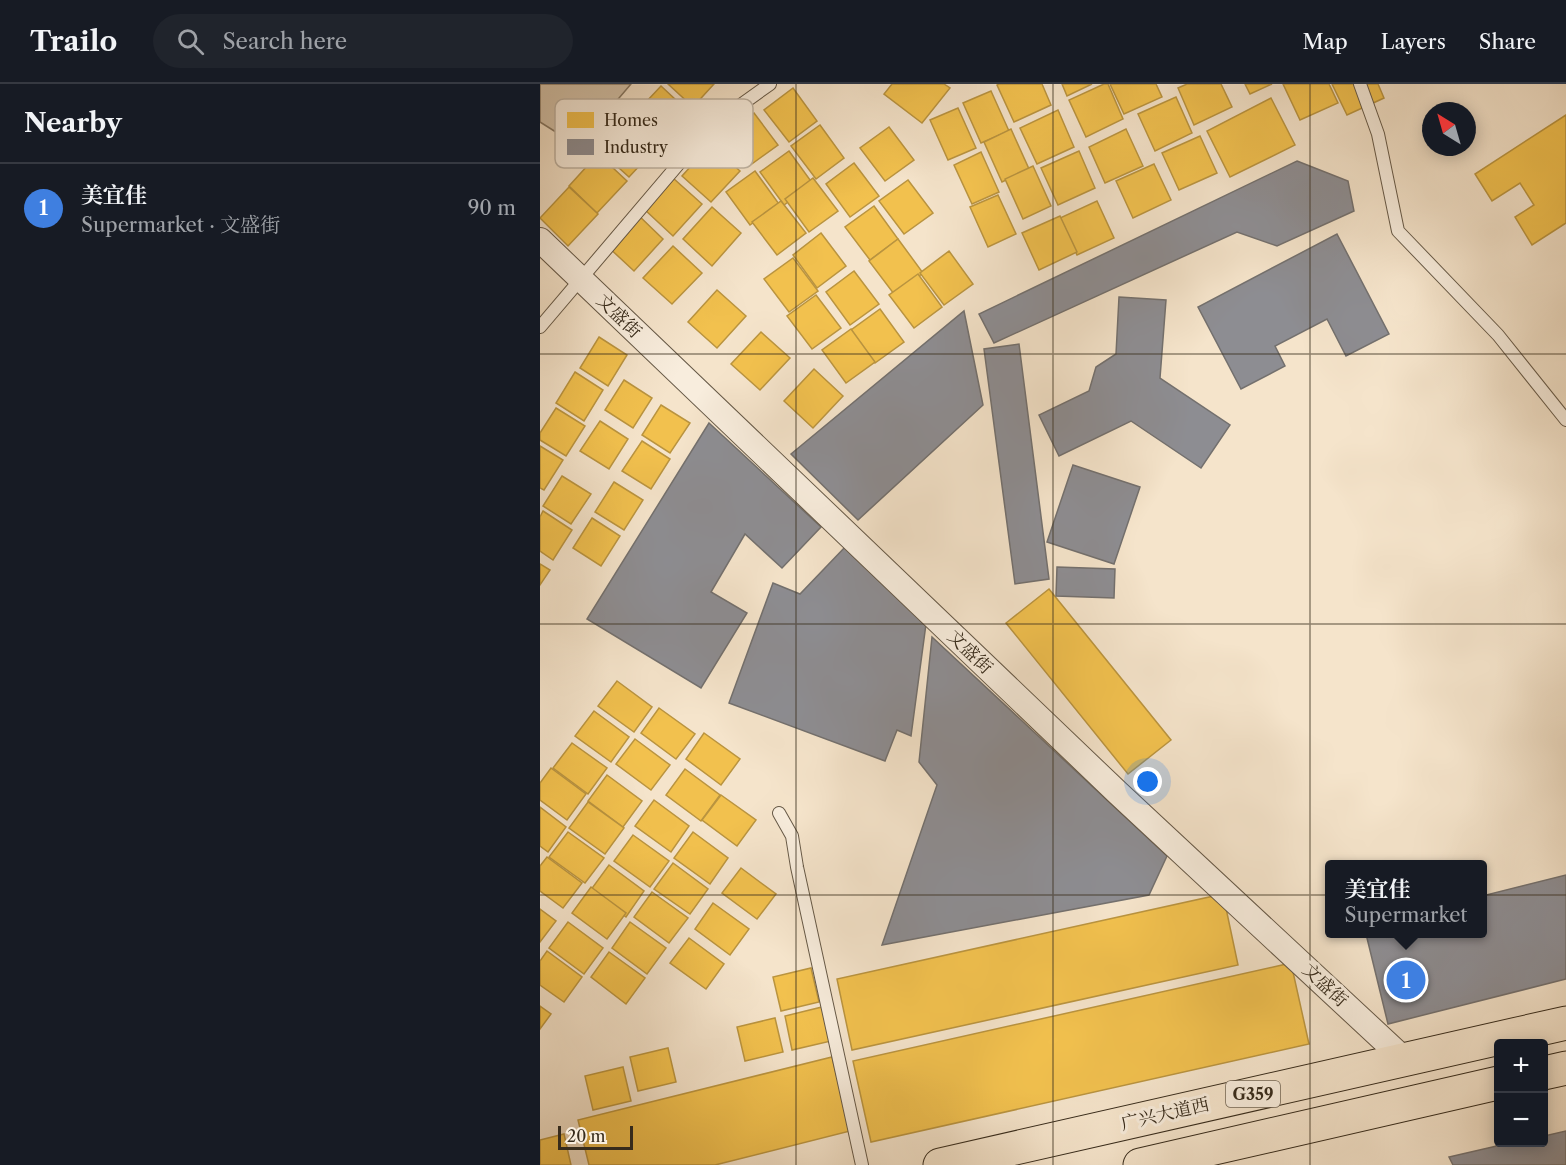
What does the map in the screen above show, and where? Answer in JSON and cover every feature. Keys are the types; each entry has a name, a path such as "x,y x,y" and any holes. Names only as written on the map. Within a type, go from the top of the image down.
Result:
{"highway":[{"name":"广兴大道西","path":"940,1165 1566,1023"},
{"path":"1548,1072 1566,1068"},
{"name":"G359","path":"1140,1165 1494,1084"}],"street":[{"name":"文盛街","path":"540,240 1093,769 1405,1060"}],"lane":[{"path":"749,99 770,84"},
{"path":"1360,84 1378,134 1398,231 1498,335 1566,420"},
{"path":"540,327 675,168"},
{"path":"779,813 792,836 862,1165"}],"shaded area":[{"path":"540,84 631,84 618,99 555,99 555,131 540,122"}],"building: Homes":[{"path":"668,84 714,84 700,99 684,99"},
{"path":"892,84 944,84 950,88 922,123 884,94"},
{"path":"1042,84 1051,105 1014,122 997,85"},
{"path":"1062,84 1092,84 1067,96"},
{"path":"1108,84 1123,119 1086,137 1069,100"},
{"path":"1110,84 1156,84 1162,97 1124,114"},
{"path":"1187,84 1221,84 1232,107 1194,125 1178,88"},
{"path":"1245,84 1272,84 1250,94"},
{"path":"1283,84 1329,84 1338,103 1300,120"},
{"path":"1332,84 1378,84 1384,98 1347,115"},
{"path":"661,86 675,99 649,99"},
{"path":"793,88 817,121 789,142 764,110"},
{"path":"991,91 1009,131 981,143 963,103"},
{"path":"1176,97 1192,133 1155,151 1138,114"},
{"path":"1271,98 1295,145 1230,177 1207,131"},
{"path":"958,108 976,148 948,160 930,120"},
{"path":"1058,110 1074,147 1037,164 1020,128"},
{"path":"753,114 778,145 753,163"},
{"path":"1566,115 1566,223 1532,245 1515,217 1534,205 1520,183 1492,201 1475,174"},
{"path":"820,125 844,158 816,179 791,146"},
{"path":"889,127 914,160 885,181 860,148"},
{"path":"1011,129 1029,169 1002,182 984,142"},
{"path":"1126,129 1143,166 1105,183 1089,147"},
{"path":"1200,136 1217,173 1179,190 1162,153"},
{"path":"789,151 813,184 784,205 760,172"},
{"path":"1079,151 1095,188 1058,205 1041,168"},
{"path":"981,152 999,192 972,204 954,165"},
{"path":"854,163 879,196 850,217 826,184"},
{"path":"1154,164 1171,200 1133,218 1116,181"},
{"path":"1033,166 1051,206 1023,219 1005,179"},
{"path":"585,168 613,168 627,181 597,213 569,186"},
{"path":"619,168 637,168 629,177"},
{"path":"689,168 737,168 740,171 711,202 682,176"},
{"path":"755,171 779,204 750,225 726,192"},
{"path":"673,178 702,204 673,236 644,209"},
{"path":"813,178 838,211 809,232 785,199"},
{"path":"908,180 933,213 904,234 879,201"},
{"path":"569,187 598,214 568,246 540,218"},
{"path":"998,195 1016,234 988,247 970,207"},
{"path":"781,201 806,233 777,255 752,222"},
{"path":"1097,201 1114,238 1077,255 1060,218"},
{"path":"874,206 898,239 870,260 845,227"},
{"path":"712,207 741,233 712,266 683,239"},
{"path":"635,212 663,239 634,271 605,244"},
{"path":"1060,216 1077,252 1039,270 1022,233"},
{"path":"821,233 846,266 817,288 793,255"},
{"path":"898,239 923,273 894,294 869,261"},
{"path":"673,246 702,273 672,304 643,278"},
{"path":"949,251 973,284 944,305 920,273"},
{"path":"793,258 818,291 789,312 764,279"},
{"path":"854,271 879,304 850,325 826,292"},
{"path":"918,274 942,307 914,328 889,295"},
{"path":"717,290 746,316 717,348 688,322"},
{"path":"816,295 841,328 812,349 787,316"},
{"path":"880,309 904,342 875,363 851,330"},
{"path":"851,329 875,362 846,383 822,350"},
{"path":"761,332 790,358 760,390 731,364"},
{"path":"599,337 627,355 608,386 580,368"},
{"path":"814,369 843,396 813,428 784,401"},
{"path":"575,372 603,390 584,421 556,403"},
{"path":"624,380 652,398 633,428 605,410"},
{"path":"661,405 690,423 670,453 642,435"},
{"path":"556,408 585,426 566,456 540,440 540,433"},
{"path":"600,421 628,439 609,469 580,451"},
{"path":"642,441 670,459 651,489 622,471"},
{"path":"540,446 563,460 544,490 540,488"},
{"path":"562,476 591,494 571,524 543,506"},
{"path":"614,482 643,500 624,530 595,512"},
{"path":"543,511 572,530 553,560 540,551 540,517"},
{"path":"592,518 620,536 601,566 573,548"},
{"path":"540,564 550,570 540,585"},
{"path":"1049,589 1171,740 1128,774 1006,623"},
{"path":"617,681 652,707 634,732 598,706"},
{"path":"659,708 695,734 676,759 641,733"},
{"path":"594,711 629,737 611,762 575,736"},
{"path":"704,733 740,759 721,785 686,759"},
{"path":"635,739 670,765 651,790 616,764"},
{"path":"572,743 607,768 588,794 553,768"},
{"path":"551,768 586,794 567,820 540,800 540,783"},
{"path":"685,769 720,795 701,821 666,795"},
{"path":"607,775 642,801 623,827 588,801"},
{"path":"721,795 756,820 737,846 702,820"},
{"path":"654,800 689,826 671,852 635,826"},
{"path":"588,802 624,828 605,854 569,828"},
{"path":"540,807 566,827 548,852 540,846"},
{"path":"568,832 604,858 585,883 549,857"},
{"path":"693,832 728,858 710,884 674,858"},
{"path":"633,835 669,861 650,887 614,861"},
{"path":"547,857 582,883 563,908 540,891 540,866"},
{"path":"673,863 708,889 690,914 654,889"},
{"path":"609,865 644,891 626,917 590,891"},
{"path":"741,868 776,894 757,919 722,893"},
{"path":"591,887 626,913 607,939 572,913"},
{"path":"652,892 688,918 669,943 634,917"},
{"path":"1223,894 1238,965 852,1050 837,979"},
{"path":"713,903 749,929 730,955 695,929"},
{"path":"540,909 556,921 540,942"},
{"path":"568,922 603,948 584,974 549,948"},
{"path":"630,922 666,948 647,974 612,948"},
{"path":"689,938 724,964 706,989 670,963"},
{"path":"547,951 582,977 564,1002 540,985 540,961"},
{"path":"609,952 645,978 626,1004 591,977"},
{"path":"1291,963 1309,1044 871,1142 853,1061"},
{"path":"811,968 819,1002 781,1011 773,977"},
{"path":"540,1006 551,1014 540,1029"},
{"path":"822,1007 831,1041 792,1050 785,1016"},
{"path":"775,1018 783,1052 745,1061 737,1027"},
{"path":"668,1048 676,1082 638,1091 630,1057"},
{"path":"832,1057 850,1131 715,1165 589,1165 578,1120"},
{"path":"623,1067 631,1101 593,1110 585,1076"},
{"path":"564,1134 571,1165 540,1165 540,1140"}],"building: Industry":[{"path":"1297,161 1348,181 1354,211 1277,246 1237,232 994,343 979,314"},
{"path":"1337,234 1389,334 1346,356 1327,319 1275,346 1285,366 1241,389 1198,307"},
{"path":"1119,297 1166,300 1160,378 1230,425 1201,468 1131,421 1059,456 1039,415 1089,391 1096,367 1116,354"},
{"path":"964,311 983,405 858,520 791,454"},
{"path":"1019,344 1049,579 1015,584 984,349"},
{"path":"709,423 821,527 782,568 745,534 711,592 747,613 701,688 587,619"},
{"path":"1073,465 1140,487 1114,564 1047,542"},
{"path":"846,546 926,624 911,736 897,730 885,761 729,703 773,583 800,594"},
{"path":"1057,567 1115,569 1114,598 1056,596"},
{"path":"932,637 1167,856 1149,895 882,945 937,785 919,762"},
{"path":"1566,875 1566,979 1388,1024 1367,938 1487,938 1487,895"},
{"path":"1566,1131 1566,1165 1453,1165 1449,1157 1494,1147 1548,1147 1548,1135"}],"place":[{"name":"美宜佳","path":"1406,980"}]}
